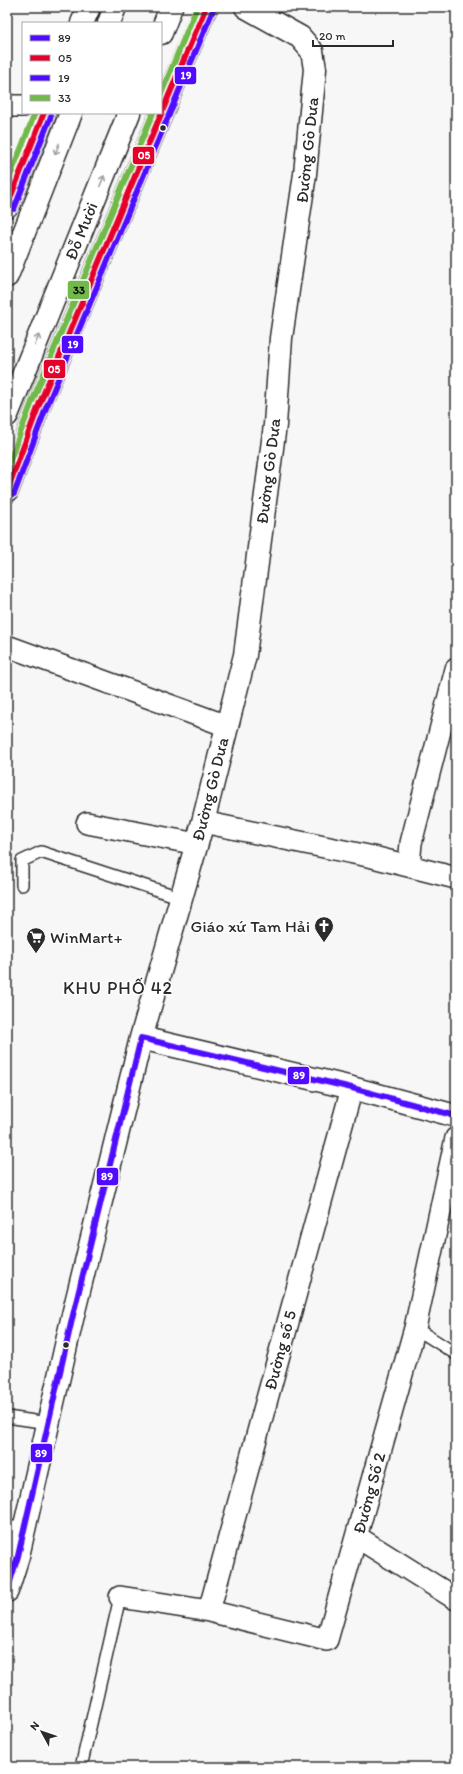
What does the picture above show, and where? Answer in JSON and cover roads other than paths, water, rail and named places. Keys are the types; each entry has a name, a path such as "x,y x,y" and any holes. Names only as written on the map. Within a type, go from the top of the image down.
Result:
{"main road":[{"path":"82,22 89,7"},
{"path":"108,22 115,7"},
{"path":"162,30 171,7"},
{"name":"Đỗ Mười","path":"162,112 206,7"},
{"name":"Đường Gò Dưa","path":"7,1591 15,1532 48,1423 141,1038 203,822 244,655 275,424 281,338 305,174 315,69 312,51 300,37 246,7"},
{"path":"7,206 44,114"},
{"path":"7,276 71,114"},
{"name":"Đỗ Mười","path":"7,415 129,114"},
{"name":"Đỗ Mười","path":"7,492 40,405 161,114"},
{"path":"29,362 40,405"},
{"path":"141,1038 352,1088 456,1116"}],"street":[{"path":"7,106 22,106"},
{"path":"7,646 227,726"},
{"path":"409,865 411,843 456,669"},
{"path":"203,822 409,865 456,878"},
{"path":"87,823 196,844"},
{"name":"Đường số 5","path":"209,1611 352,1088"},
{"name":"Đường Số 2","path":"120,1596 209,1611 327,1640 415,1328 456,1138"},
{"path":"357,1537 456,1599"}],"lane":[{"path":"22,886 22,861 41,852 182,898"},
{"path":"415,1328 456,1354"},
{"path":"7,1417 48,1423"},
{"path":"81,1767 120,1596"}],"place":[{"name":"Giáo xứ Tam Hải","path":"324,943"},
{"name":"WinMart+","path":"36,954"}],"district":[{"name":"KHU PHỐ 42","path":"118,988"}]}
